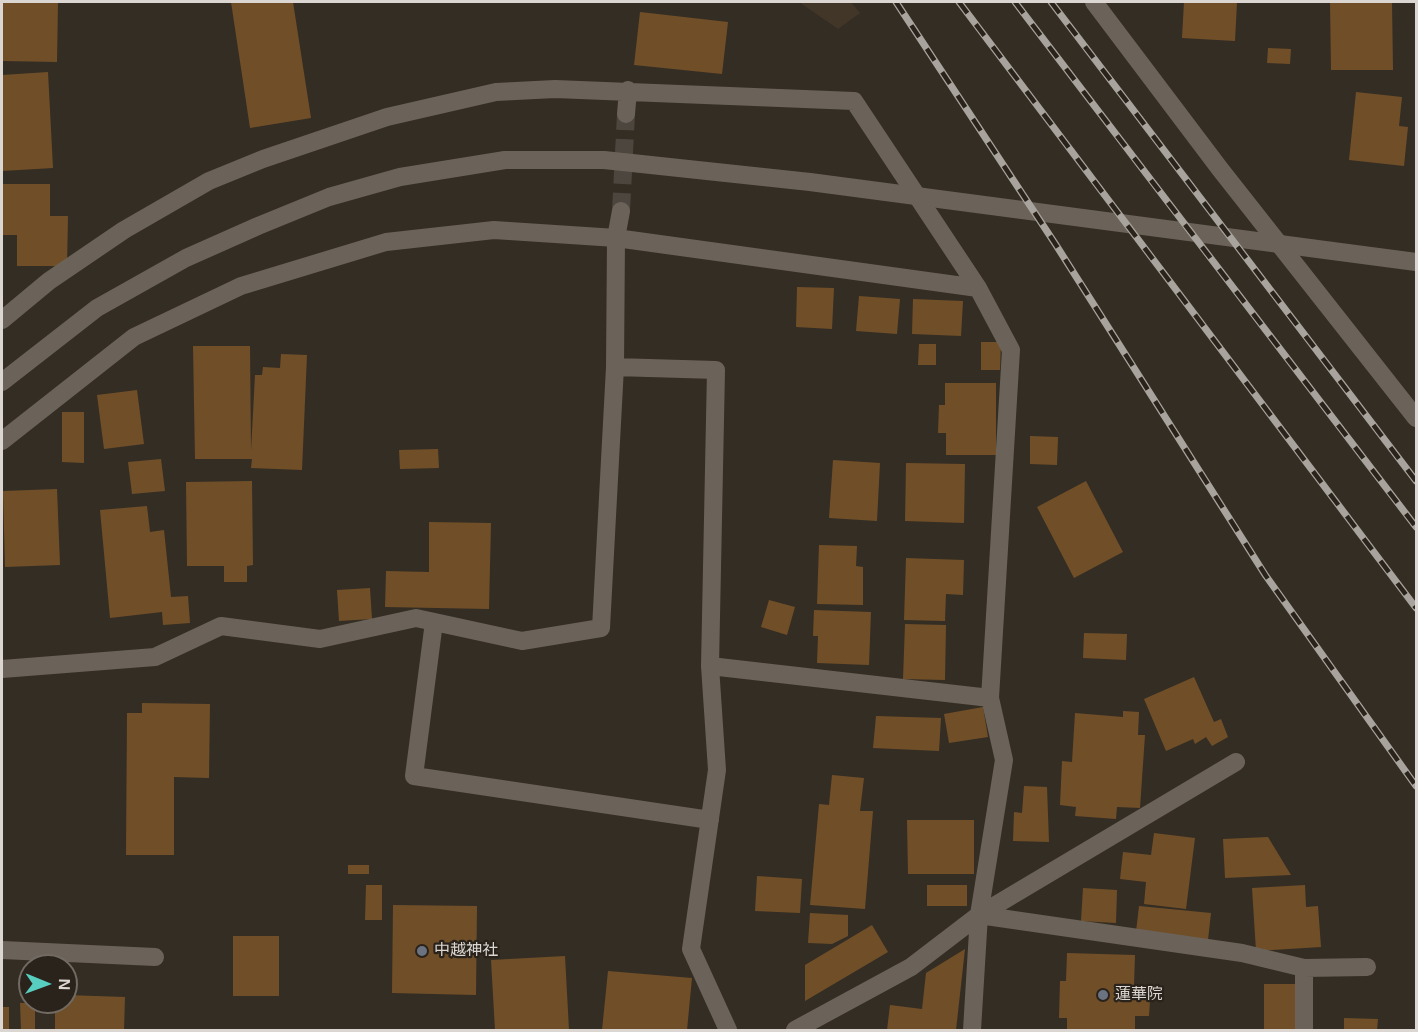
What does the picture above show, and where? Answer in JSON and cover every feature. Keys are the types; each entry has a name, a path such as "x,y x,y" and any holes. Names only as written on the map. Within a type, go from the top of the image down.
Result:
{"street":[{"path":"1094,2 1220,169 1416,418"},
{"path":"2,320 49,281 124,230 209,181 263,159 387,117 496,92 555,89 628,90 854,101 978,288 1011,350 990,698 1004,760 979,915 972,1030"},
{"path":"626,114 628,90"},
{"path":"2,382 97,308 186,258 329,197 400,177 505,160 604,160 828,185 1416,262"},
{"path":"2,669 155,657 221,626 320,639 416,618 522,641 601,628 615,367 616,238 621,211"},
{"path":"2,441 134,337 241,286 386,243 494,231 616,238 978,288"},
{"path":"615,367 716,370 710,666 717,770 691,949 729,1030"},
{"path":"434,622 414,776 710,820"},
{"path":"710,666 990,698"},
{"path":"795,1030 910,967 979,915 1236,762"},
{"path":"979,915 1242,953 1304,968 1367,967"},
{"path":"2,950 155,957"},
{"path":"1304,968 1304,1030"}],"shaded area":[{"path":"799,2 851,2 860,13 838,29"}],"building":[{"path":"2,2 58,2 57,62 2,61"},
{"path":"231,2 293,2 311,118 250,128"},
{"path":"1184,2 1237,2 1235,41 1182,38"},
{"path":"1330,2 1392,2 1393,70 1331,70"},
{"path":"640,12 728,22 722,74 634,65"},
{"path":"1268,48 1291,49 1290,64 1267,63"},
{"path":"48,72 53,168 2,171 2,75"},
{"path":"1356,92 1402,97 1399,126 1408,127 1404,166 1349,160"},
{"path":"2,184 50,184 50,216 68,216 67,266 17,266 17,235 2,235"},
{"path":"797,287 834,288 832,329 796,327"},
{"path":"859,296 900,299 897,334 856,331"},
{"path":"913,299 963,301 961,336 912,334"},
{"path":"981,342 1001,342 1000,370 981,370"},
{"path":"919,344 936,344 936,365 918,365"},
{"path":"193,346 250,346 251,451 255,375 262,375 263,367 280,368 281,354 307,355 302,470 251,468 252,459 195,459"},
{"path":"945,383 996,383 996,455 946,455 946,433 938,433 939,405 945,405"},
{"path":"137,390 144,444 104,449 97,395"},
{"path":"62,412 84,412 84,463 62,462"},
{"path":"1030,436 1058,437 1057,465 1030,464"},
{"path":"438,449 439,468 400,469 399,450"},
{"path":"161,459 165,491 132,494 128,462"},
{"path":"833,460 880,463 877,521 829,518"},
{"path":"906,463 965,464 964,523 905,521"},
{"path":"252,481 253,565 247,566 247,582 224,582 224,566 187,566 186,482"},
{"path":"1086,481 1123,552 1074,578 1037,507"},
{"path":"57,489 60,565 5,567 3,491"},
{"path":"147,506 150,532 164,530 171,597 188,596 190,623 163,625 162,612 110,618 100,510"},
{"path":"429,522 491,523 489,609 385,607 386,571 429,572"},
{"path":"819,545 857,546 856,566 863,567 863,605 817,604"},
{"path":"906,558 964,560 963,595 946,594 945,621 904,620"},
{"path":"370,588 372,619 339,621 337,590"},
{"path":"769,600 795,607 787,635 761,627"},
{"path":"814,610 871,612 869,665 817,663 818,636 813,636"},
{"path":"905,624 946,625 945,680 903,679"},
{"path":"1084,633 1127,634 1126,660 1083,658"},
{"path":"1194,677 1214,722 1221,719 1228,737 1212,746 1206,737 1195,744 1193,739 1166,751 1144,699"},
{"path":"142,703 210,704 209,778 174,777 174,855 126,855 127,713 142,713"},
{"path":"983,707 988,737 949,743 944,714"},
{"path":"1123,711 1139,712 1138,735 1145,735 1140,808 1117,807 1116,819 1075,816 1076,807 1060,805 1062,761 1072,762 1075,713 1123,717"},
{"path":"876,716 941,718 939,751 873,748"},
{"path":"832,775 864,778 860,811 873,811 865,909 810,905 819,804 829,805"},
{"path":"1024,786 1047,787 1049,842 1013,841 1014,812 1022,813"},
{"path":"907,820 974,820 974,874 908,874"},
{"path":"1154,833 1195,838 1186,909 1144,904 1146,882 1120,879 1123,852 1151,855"},
{"path":"1268,837 1291,875 1225,878 1223,839"},
{"path":"348,865 369,865 369,874 348,874"},
{"path":"757,876 802,879 800,913 755,911"},
{"path":"366,885 382,885 382,920 365,920"},
{"path":"927,885 967,885 967,906 927,906"},
{"path":"1305,885 1306,907 1318,906 1321,947 1256,951 1252,888"},
{"path":"1083,888 1117,890 1116,923 1081,921"},
{"path":"393,905 477,906 476,995 392,993"},
{"path":"1139,906 1211,913 1208,940 1136,932"},
{"path":"810,913 848,915 848,936 832,944 808,943"},
{"path":"872,925 888,952 805,1001 805,965"},
{"path":"233,936 279,936 279,996 233,996"},
{"path":"965,949 956,1030 887,1030 890,1005 922,1009 926,973"},
{"path":"1067,953 1135,955 1134,985 1151,985 1149,1016 1135,1016 1135,1030 1067,1030 1067,1018 1059,1018 1060,981 1066,981"},
{"path":"565,956 569,1030 495,1030 491,960"},
{"path":"608,971 692,978 687,1030 602,1030"},
{"path":"1264,984 1296,984 1296,1030 1264,1030"},
{"path":"78,995 125,997 124,1030 55,1030 55,1014 78,1014"},
{"path":"2,1007 9,1007 9,1030 2,1030"},
{"path":"20,1014 35,1014 35,1030 21,1030"},
{"path":"1344,1018 1378,1019 1377,1030 1344,1030"}],"tunnel":[{"path":"621,211 626,114"}],"railway":[{"path":"896,2 1056,245 1266,576 1416,786"},
{"path":"959,2 1416,608"},
{"path":"1015,2 1416,527"},
{"path":"1051,2 1416,481"}],"place":[{"name":"中越神社","path":"422,951"},
{"name":"蓮華院","path":"1103,995"}]}
